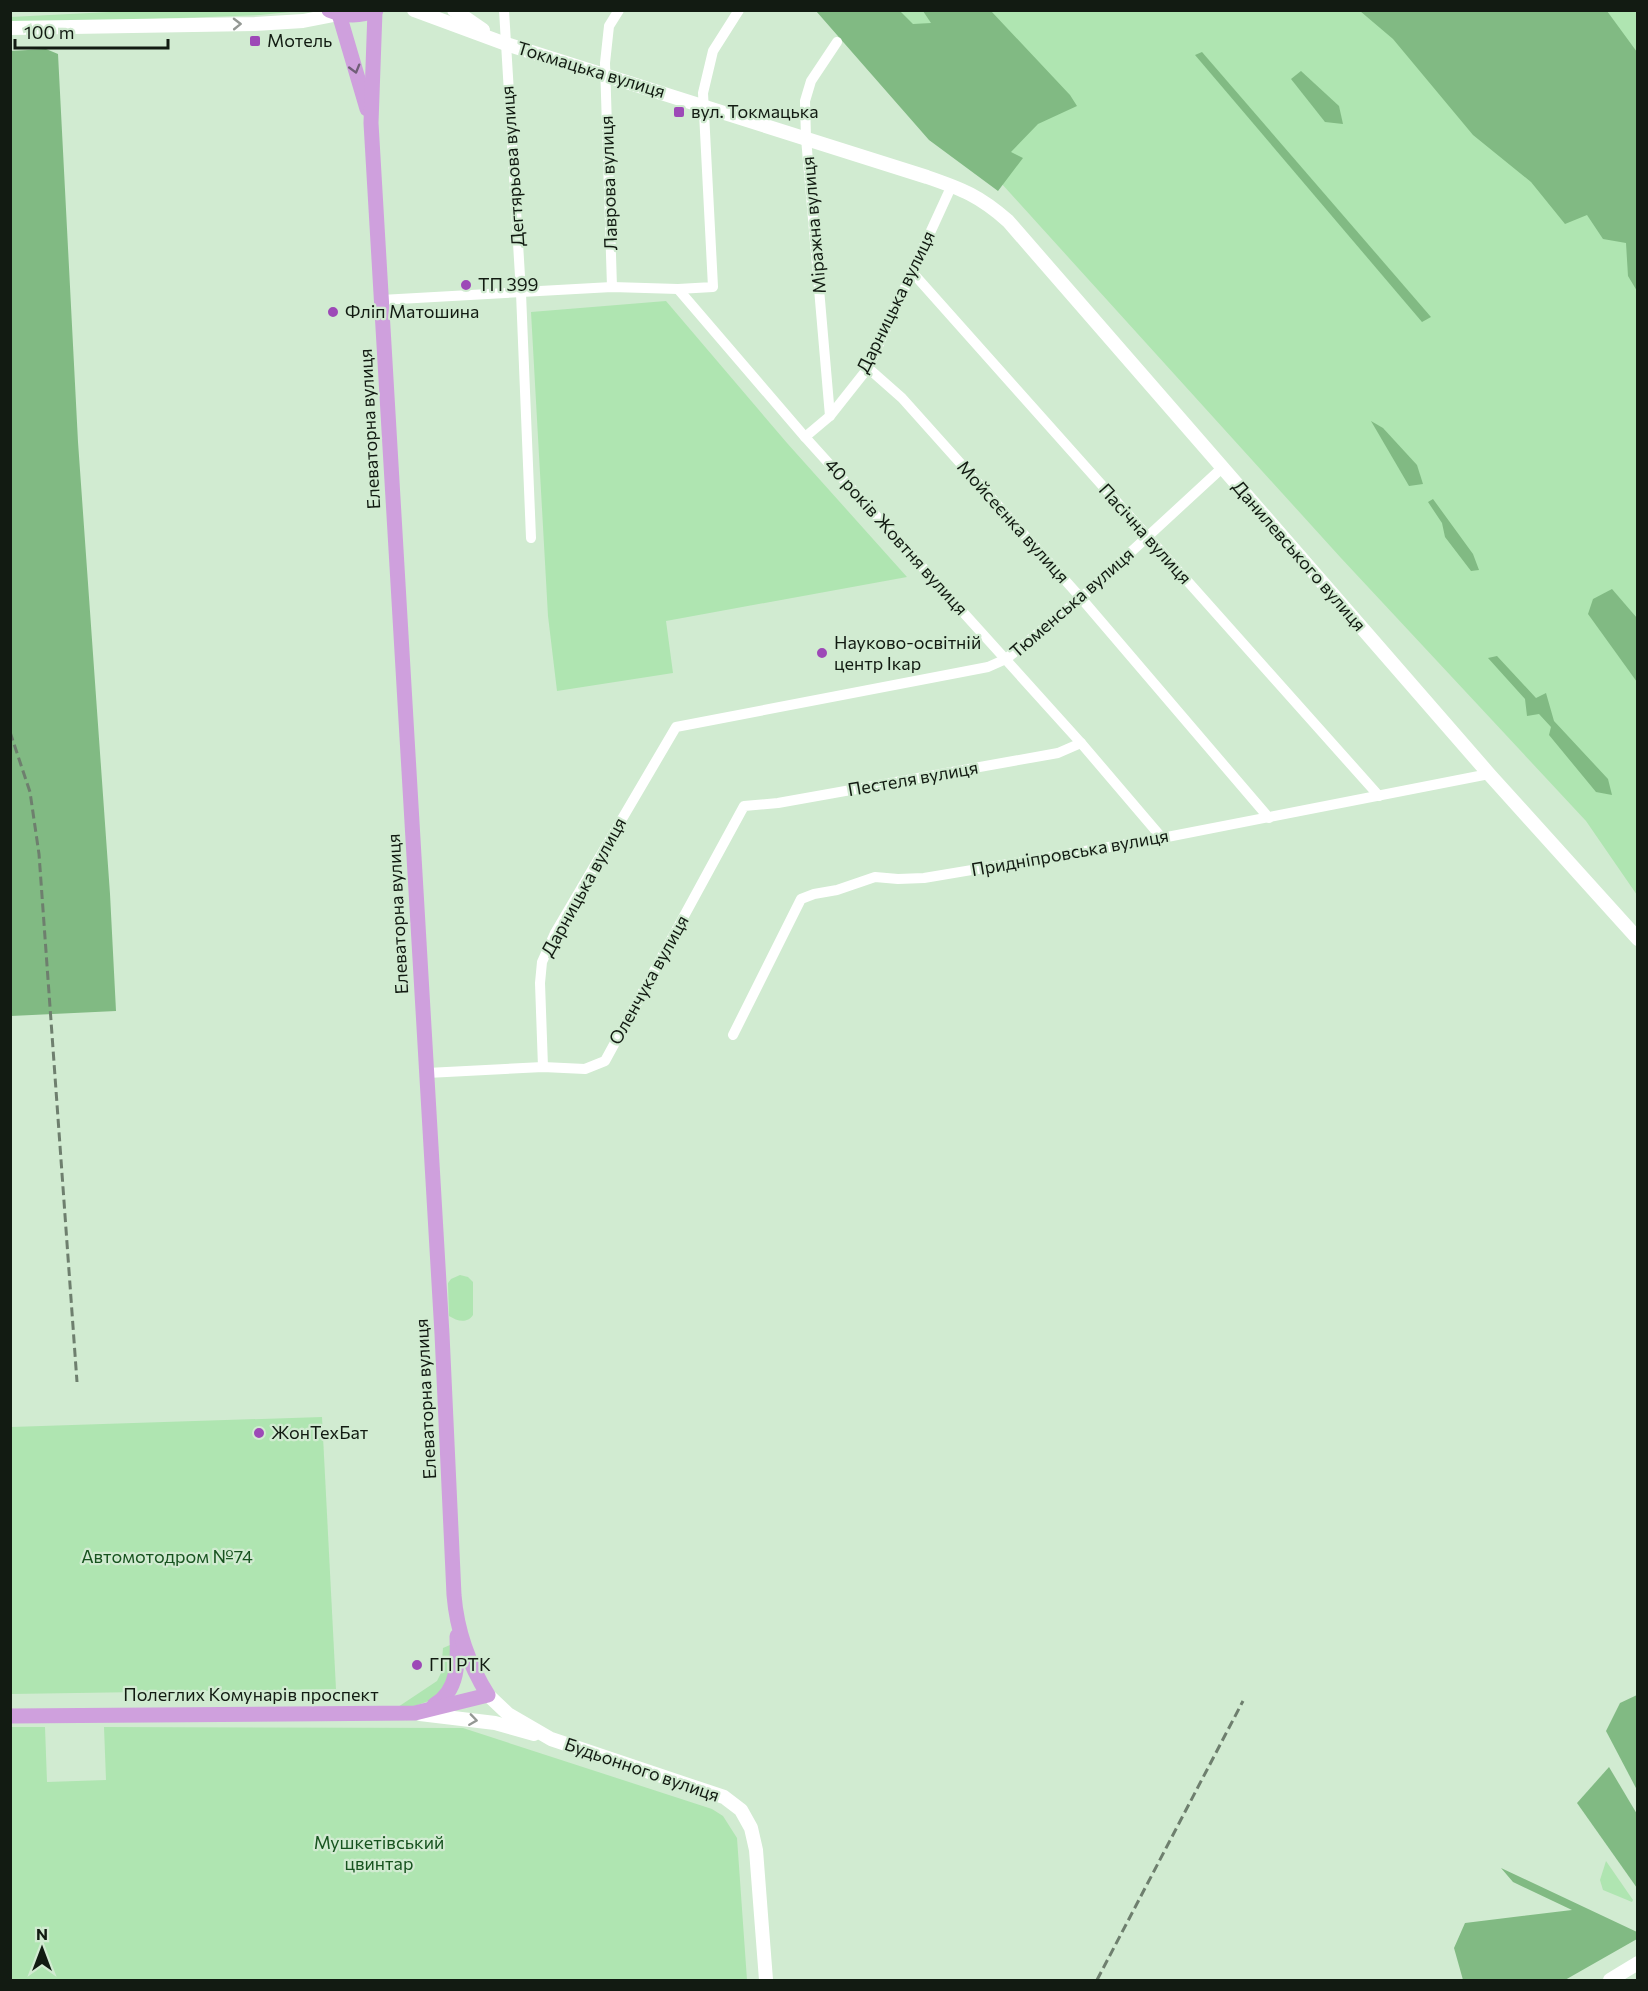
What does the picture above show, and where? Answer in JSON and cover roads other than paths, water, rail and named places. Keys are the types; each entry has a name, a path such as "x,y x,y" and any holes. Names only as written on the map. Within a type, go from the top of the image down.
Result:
{"main road":[{"path":"334,12 357,16 375,11"},
{"name":"Елеваторна вулиця","path":"375,11 371,123 428,1073 456,1622 472,1665 488,1695"},
{"name":"Елеваторна вулиця","path":"334,12 371,123"},
{"path":"415,1713 438,1703 452,1688 458,1649 456,1622"},
{"name":"Полеглих Комунарів проспект","path":"10,1716 415,1713 488,1695"}],"street":[{"name":"Токмацька вулиця","path":"414,10 506,44 951,185"},
{"name":"Токмацька вулиця","path":"454,10 506,44"},
{"name":"Дегтярьова вулиця","path":"504,10 521,293 531,538"},
{"name":"Лаврова вулиця","path":"612,287 605,74 609,26 619,10"},
{"path":"381,300 612,287 678,289 713,287 703,93 713,51 739,10"},
{"path":"10,28 255,24 303,21 334,12"},
{"name":"Міражна вулиця","path":"830,416 806,138 805,101 811,81 837,42"},
{"name":"Дарницька вулиця","path":"805,437 830,416 867,368 951,185"},
{"name":"Данилевського вулиця","path":"951,185 971,192 1008,221 1489,774 1638,939"},
{"name":"Пасічна вулиця","path":"912,272 1379,796"},
{"name":"40 років Жовтня вулиця","path":"678,289 805,437 1081,742 1162,838"},
{"name":"Мойсеєнка вулиця","path":"867,368 902,398 1081,598 1269,818"},
{"name":"Тюменська вулиця","path":"660,752 675,727 988,667 1006,659 1081,598 1222,468"},
{"name":"Пестеля вулиця","path":"744,806 778,803 1058,753 1081,742"},
{"name":"Дарницька вулиця","path":"543,1067 540,983 542,962 555,933 660,752"},
{"name":"Придніпровська вулиця","path":"733,1035 801,899 814,894 837,890 875,877 924,878 1162,838 1489,774"},
{"name":"Оленчука вулиця","path":"428,1073 543,1067 585,1068 605,1061 744,806"},
{"path":"1622,921 1638,932"},
{"name":"Будьонного вулиця","path":"488,1695 508,1714 551,1739 724,1797 741,1810 751,1827 756,1850 766,1980"},
{"path":"415,1713 495,1723 551,1739"},
{"path":"1610,1980 1638,1963"}],"railway":[{"path":"10,732 30,792 39,854 77,1382"},
{"path":"1097,1980 1243,1701"}],"place":[{"name":"Мотель","path":"255,41"},
{"name":"вул. Токмацька","path":"679,112"},
{"name":"ТП 399","path":"466,285"},
{"name":"Фліп Матошина","path":"333,312"},
{"name":"Науково-освітній центр Ікар","path":"822,653"},
{"name":"ЖонТехБат","path":"259,1433"},
{"name":"ГП РТК","path":"417,1665"}],"park label":[{"name":"Автомотодром №74","path":"167,1557"},
{"name":"Мушкетівський цвинтар","path":"379,1853"}]}
